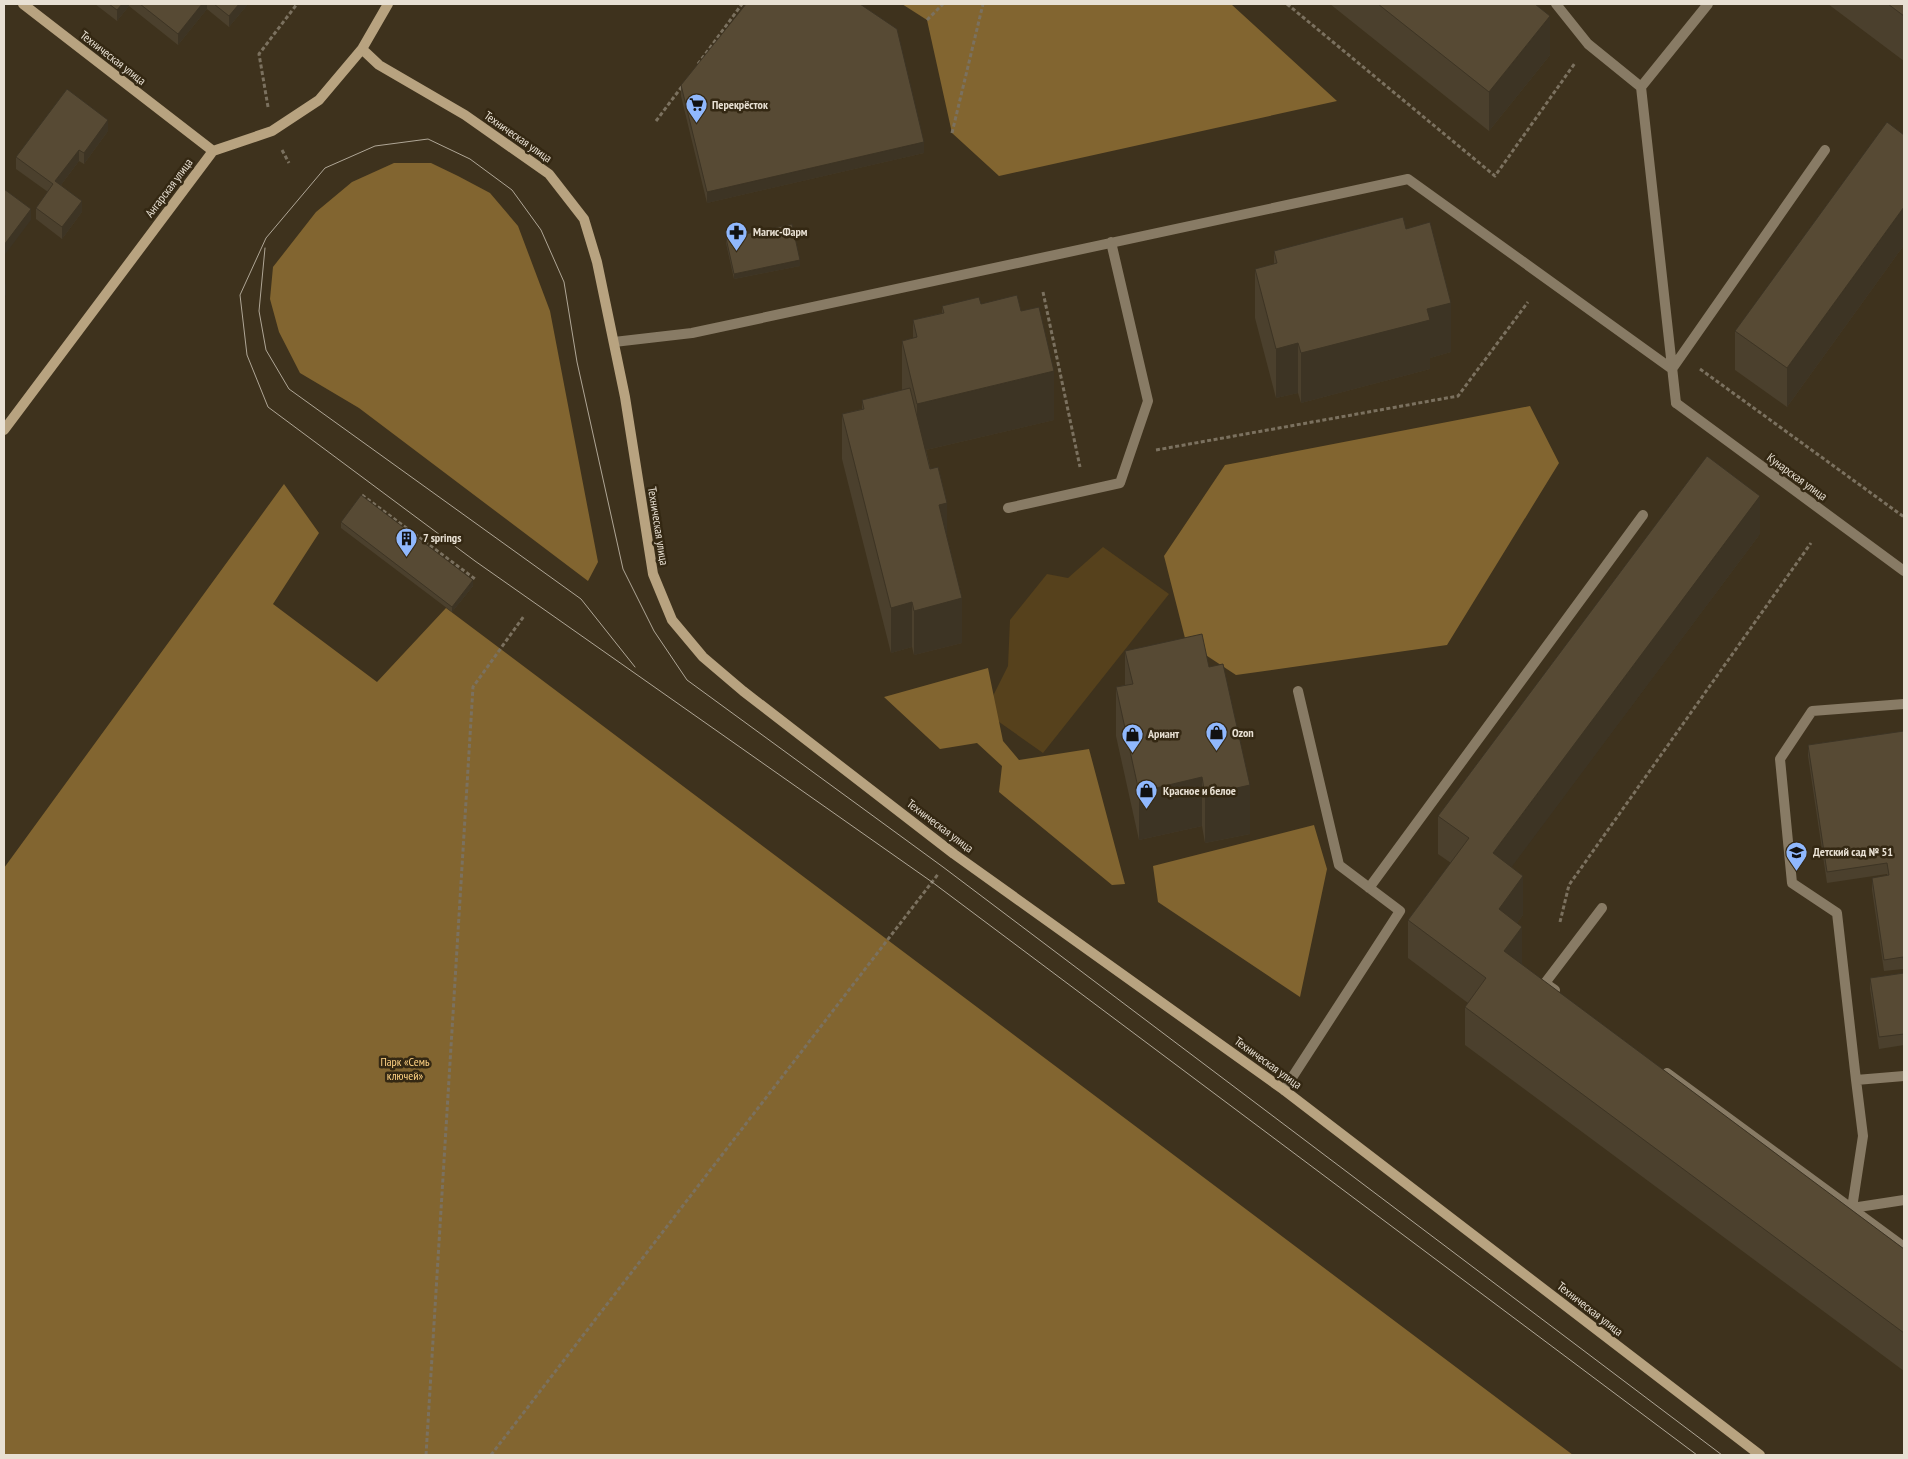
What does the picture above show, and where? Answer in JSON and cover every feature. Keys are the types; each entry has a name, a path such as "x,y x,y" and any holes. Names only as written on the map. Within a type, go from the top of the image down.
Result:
{"street":[{"name":"Техническая улица","path":"23,4 212,151"},
{"path":"212,151 272,132 319,100 362,49 388,4"},
{"path":"1556,4 1588,44 1640,87 1672,369"},
{"path":"1640,87 1708,4"},
{"name":"Техническая улица","path":"362,49 379,65 464,115 549,174 584,219 597,262 625,397 653,574 672,620 703,657 743,691 954,854 1284,1090 1760,1455"},
{"path":"1672,369 1825,150"},
{"name":"Ангарская улица","path":"4,430 212,151"},
{"path":"614,342 692,333 1408,179 1672,369"},
{"path":"1008,508 1120,483 1148,401 1111,242"},
{"name":"Кунарская улица","path":"1672,369 1676,403 1904,571"},
{"path":"1369,888 1643,515"},
{"path":"1284,1090 1400,911 1339,865 1298,691"},
{"path":"1852,1208 1863,1136 1837,913 1792,883 1780,759 1812,712 1904,704"},
{"path":"1560,994 1545,983 1602,908"},
{"path":"1655,1064 1904,1246"},
{"path":"1856,1080 1904,1076"},
{"path":"1852,1208 1904,1200"}],"path":[{"path":"289,163 272,132 259,54 298,4"},
{"path":"696,66 742,4"},
{"path":"927,20 943,4"},
{"path":"952,133 984,4"},
{"path":"1287,4 1495,176 1588,44"},
{"path":"656,121 685,82"},
{"path":"1042,292 1085,490"},
{"path":"1129,454 1458,396 1528,302"},
{"path":"1682,355 1904,517"},
{"path":"362,495 475,580"},
{"path":"1558,930 1569,885 1811,543"},
{"path":"426,1455 473,687 524,616"},
{"path":"492,1455 954,854"}],"shaded area":[{"path":"1103,547 1169,594 1043,753 985,712 1008,666 1010,620 1047,574 1068,578"}],"green space":[{"path":"902,4 1231,4 1337,101 999,176 952,133 927,20"},
{"path":"394,163 431,163 458,176 490,193 518,226 550,311 598,562 588,581 359,408 300,373 279,332 270,299 273,267 316,212 352,182"},
{"path":"1530,406 1559,463 1447,645 1236,675 1186,642 1164,556 1225,465"},
{"name":"Парк «Семь ключей»","path":"284,484 319,533 273,604 377,682 446,608 1573,1455 4,1455 4,868"},
{"path":"988,668 1003,741 1019,760 1089,749 1125,884 1112,885 999,792 1002,766 977,743 940,749 884,697"},
{"path":"1314,825 1327,869 1300,997 1158,902 1153,866"}],"building":[{"path":"109,4 122,4 117,10"},
{"path":"140,4 202,4 178,34"},
{"path":"214,4 239,4 229,16"},
{"path":"746,4 860,4 897,29 924,142 707,192 681,85"},
{"path":"1378,4 1535,4 1550,16 1489,92"},
{"path":"1888,4 1904,4 1904,16"},
{"path":"67,89 108,120 84,153 79,150 55,181 82,201 62,227 36,208 53,184 16,157"},
{"path":"1887,122 1904,135 1904,207 1787,368 1735,331"},
{"path":"4,189 31,209 4,245"},
{"path":"1403,217 1406,229 1430,222 1451,303 1427,309 1430,320 1301,353 1298,343 1276,349 1255,269 1277,263 1274,251"},
{"path":"792,224 800,260 734,274 726,238"},
{"path":"1017,295 1021,311 1039,307 1054,371 917,404 902,341 917,337 913,320 944,313 942,306 979,297 981,304"},
{"path":"910,388 930,469 938,467 947,503 939,505 962,598 914,611 912,602 891,608 842,414 864,409 862,400"},
{"path":"1707,456 1760,496 1493,853 1523,876 1499,909 1522,927 1504,951 1904,1249 1904,1333 1465,1007 1486,978 1408,920 1469,838 1438,816"},
{"name":"7 springs","path":"361,495 473,580 452,607 341,522"},
{"path":"1202,634 1209,667 1223,664 1250,785 1205,795 1202,777 1139,792 1116,687 1133,684 1125,651"},
{"path":"1904,731 1904,964 1903,957 1884,960 1872,878 1889,875 1887,863 1827,872 1808,745"},
{"path":"1904,973 1904,1034 1879,1037 1870,978"}],"tram line":[{"path":"1697,1455 932,882 475,561 268,407 247,355 240,295 266,238 325,168 375,146 428,139 470,159 512,190 541,230 564,282 577,362 623,569 654,631 687,680 943,867 1722,1455"},
{"path":"265,248 259,311 266,350 289,389 581,599 635,667"}],"place":[{"name":"Перекрёсток","path":"696,124"},
{"name":"Магис-Фарм","path":"737,251"},
{"name":"7 springs","path":"407,557"},
{"name":"Ozon","path":"1216,752"},
{"name":"Ариант","path":"1132,753"},
{"name":"Красное и белое","path":"1147,810"},
{"name":"Детский сад № 51","path":"1797,871"}]}
